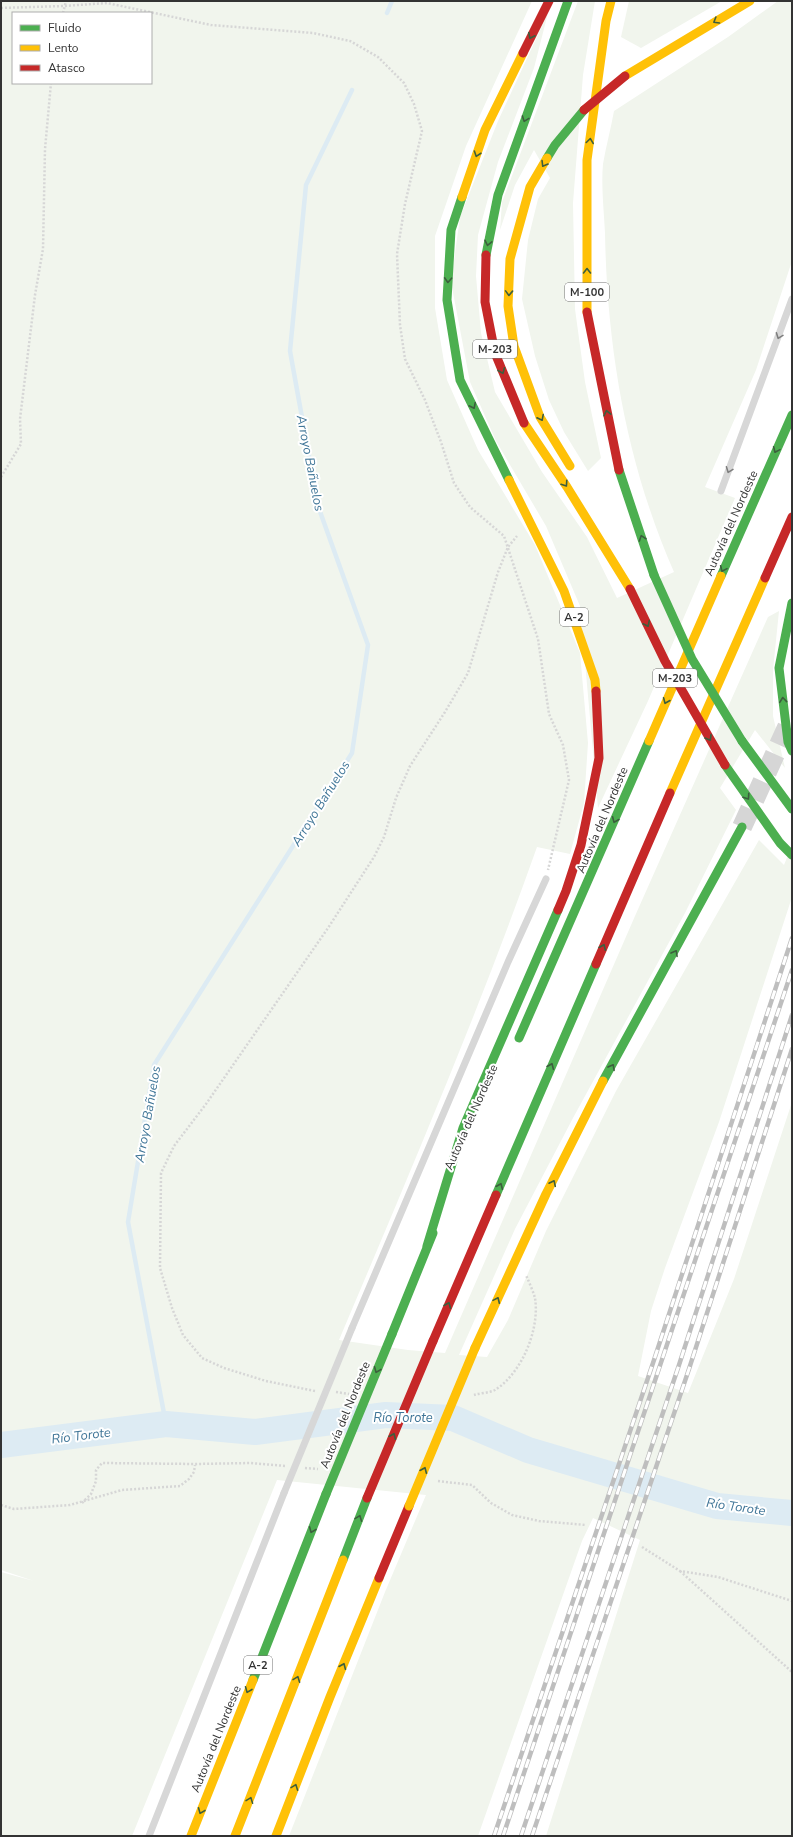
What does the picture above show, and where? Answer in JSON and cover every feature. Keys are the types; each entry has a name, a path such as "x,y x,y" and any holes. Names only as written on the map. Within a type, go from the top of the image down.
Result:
{"main road":[{"name":"A-2","path":"427,1246 463,1128 566,891 581,846 599,758 596,680 564,590 460,380 447,300 451,230 485,130 548,1"},
{"name":"M-203","path":"568,1 498,195 486,250 486,302 495,353 524,424 567,487 630,589 665,661 725,765 780,843 792,855"},
{"name":"M-100","path":"611,1 606,21 587,160 587,316 620,476 654,575 692,659 742,741 792,809"},
{"path":"576,477 540,417 514,346 508,306 510,259 530,187 556,145 584,110 625,76 750,1"},
{"name":"Autovía del Nordeste","path":"516,1044 792,414"},
{"path":"235,1836 367,1498 433,1341 637,869 792,517"},
{"path":"610,538 630,589"},
{"path":"792,603 779,668 788,742 792,752"},
{"path":"276,1836 330,1697 409,1506 475,1348 514,1261 592,1102 706,898 742,827"},
{"name":"Autovía del Nordeste","path":"191,1836 326,1494 427,1246 459,1174"}],"lane":[{"path":"721,491 792,299"},
{"path":"149,1836 284,1493 352,1328 508,962 546,879"}],"path":[{"path":"63,12 66,1"},
{"path":"1,8 64,6 106,2 152,12"},
{"path":"152,12 211,25 313,33 350,42 378,57 404,83 414,104 422,131 405,204 397,254 400,325 405,359 425,400 441,442 454,483 470,507 504,536 538,639 549,714 563,745 569,780 546,879"},
{"path":"1,477 21,444 20,419 35,295 43,249 45,149 51,84"},
{"path":"266,1381 224,1368 202,1358 183,1335 172,1308 160,1268 161,1173 174,1146 206,1104 328,928 374,857 384,837 396,798 410,766 468,673 498,572 508,547 530,520"},
{"path":"82,1503 91,1494 96,1481 96,1470 102,1463"},
{"path":"1,1505 14,1509 70,1505 82,1503 122,1490 180,1486 194,1472 196,1464"},
{"path":"642,1547 680,1571 792,1672"},
{"path":"680,1571 718,1577 792,1601"}],"shaded area":[{"path":"1,1 532,1 466,146 435,236 435,308 447,380 478,450 535,545 580,653 588,743 584,803 570,854 537,847 467,1033 339,1340 408,1350 445,1353 635,916 768,617 779,611 773,670 773,716 785,768 755,730 720,788 736,810 685,913 573,1118 515,1229 459,1355 487,1357 508,1320 546,1231 616,1091 759,840 784,865 792,845 792,897 719,1122 665,1268 651,1311 638,1376 688,1393 734,1279 792,1102 792,1836 546,1836 640,1540 593,1518 582,1541 478,1836 289,1836 385,1592 426,1495 277,1480 132,1836 1,1836 1,1572 34,1581 1,1570"},
{"path":"578,1 595,1 583,75 573,203 575,309 585,382 601,458 588,471 564,432 549,400 535,356 522,299 528,240 538,199 550,178 534,150 515,185 500,230 502,202"},
{"path":"629,1 722,1 641,48 621,37"},
{"path":"778,1 792,1 792,261 756,370 705,487 735,498 648,701 598,808 580,606 546,526 496,441 470,382 451,282 460,217 498,121 548,13 534,68 498,162 478,235 476,276 481,333 495,392 542,472 587,537 617,598 674,572 658,532 632,449 615,363 610,320 602,190 604,157 614,111 728,37"}],"waterway":[{"name":"Arroyo Bañuelos","path":"387,13 392,1"},
{"name":"Arroyo Bañuelos","path":"166,1424 128,1222 154,1065 352,753 368,645 318,506 290,351 306,185 352,90"},
{"name":"Río Torote","path":"1,1445 166,1424 255,1432 386,1415 453,1418 528,1450 717,1506 792,1513"}],"tunnel":[{"path":"742,827 789,723"}],"railway":[{"path":"494,1836 654,1360 792,938"},
{"path":"503,1836 792,970"},
{"path":"521,1836 679,1365 792,1015"},
{"path":"532,1836 689,1369 792,1049"}],"traffic: fast":[{"path":"486,255 498,195 568,1"},
{"path":"547,158 555,145 584,110"},
{"path":"462,197 451,230 447,300 460,380 509,480"},
{"path":"721,576 792,415"},
{"path":"619,470 654,575"},
{"path":"654,575 692,659 742,741"},
{"path":"792,603 779,668 788,742 792,751"},
{"path":"519,1038 649,741"},
{"path":"742,741 792,809"},
{"path":"725,765 780,843 792,855"},
{"path":"603,1081 742,827"},
{"path":"427,1246 463,1128 558,910"},
{"path":"496,1195 596,964"},
{"path":"392,1334 433,1233"},
{"path":"326,1494 392,1334"},
{"path":"253,1680 326,1494"},
{"path":"343,1560 367,1498"}],"traffic: slow":[{"path":"587,312 587,160 606,21 611,1"},
{"path":"625,76 750,1"},
{"path":"462,197 485,130 523,53"},
{"path":"547,158 530,187 510,259 508,306 514,346 540,417 570,466"},
{"path":"524,423 567,487 630,589"},
{"path":"509,480 564,591 595,680 596,691"},
{"path":"649,741 721,576"},
{"path":"670,793 765,578"},
{"path":"475,1348 546,1194 603,1081"},
{"path":"409,1506 475,1348"},
{"path":"235,1836 343,1560"},
{"path":"276,1836 330,1697 379,1578"},
{"path":"191,1836 253,1680"}],"traffic: jam":[{"path":"523,53 549,1"},
{"path":"584,110 625,76"},
{"path":"486,255 485,302 495,353 524,423"},
{"path":"587,312 619,470"},
{"path":"765,578 792,517"},
{"path":"630,589 665,661 725,765"},
{"path":"558,910 566,891 581,845 599,758 596,691"},
{"path":"596,964 670,793"},
{"path":"433,1341 496,1195"},
{"path":"367,1498 433,1341"},
{"path":"379,1578 409,1506"}]}
